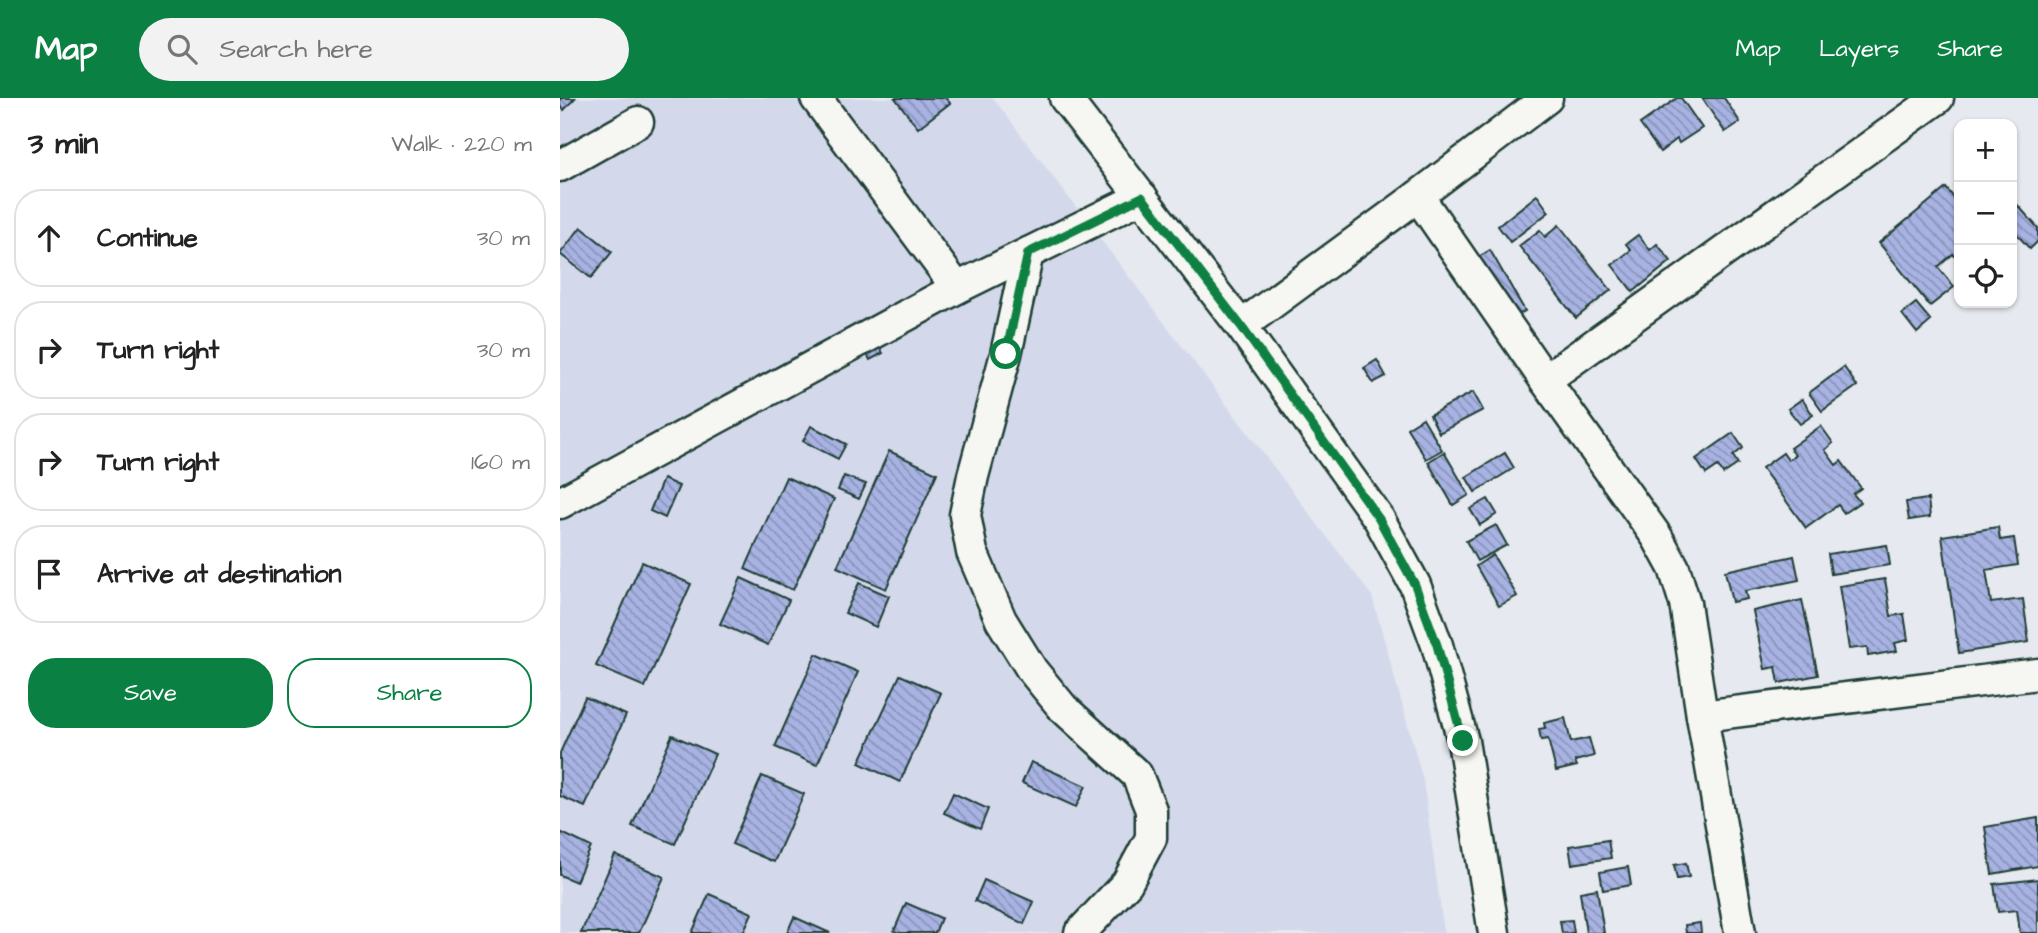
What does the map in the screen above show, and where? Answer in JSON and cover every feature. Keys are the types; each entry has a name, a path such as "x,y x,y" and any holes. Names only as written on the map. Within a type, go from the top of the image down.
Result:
{"street":[{"path":"817,98 957,288"},
{"path":"1065,98 1241,326 1379,519 1415,585 1437,645 1463,741 1494,933"},
{"path":"1241,326 1547,98"},
{"path":"1545,380 1938,98"},
{"path":"560,166 638,122"},
{"path":"1418,196 1657,537 1674,568 1685,604 1740,933"},
{"path":"560,503 957,288 1142,197"},
{"path":"1028,253 1006,354 965,515 972,552 1001,620 1026,660 1063,708 1137,775 1151,810 1151,838 1127,883 1080,933"},
{"path":"1702,716 2038,674"}],"shaded area":[{"path":"560,98 993,98 1372,596 1423,780 1444,933 560,933"}],"building":[{"path":"560,98 575,98 564,110 560,106"},
{"path":"895,98 946,98 950,103 918,128"},
{"path":"1677,98 1681,98 1702,128 1679,143 1677,139 1660,152 1640,124"},
{"path":"1702,98 1724,98 1740,122 1725,132"},
{"path":"1946,188 1954,198 1954,255 1938,267 1954,287 1930,306 1879,243"},
{"path":"1537,195 1549,212 1510,242 1498,226"},
{"path":"2017,204 2038,228 2038,241 2030,249 2017,235"},
{"path":"1559,225 1611,290 1576,318 1519,246 1540,230 1545,237"},
{"path":"581,227 612,252 591,278 560,254"},
{"path":"1638,235 1650,250 1657,244 1671,261 1633,292 1612,265 1631,250 1626,244"},
{"path":"1490,250 1525,311 1508,321 1473,260"},
{"path":"1916,303 1931,321 1917,333 1902,314"},
{"path":"877,343 883,353 870,360 865,350"},
{"path":"1377,360 1386,376 1373,383 1364,368"},
{"path":"1844,367 1857,386 1822,411 1809,393"},
{"path":"1473,392 1483,410 1439,433 1430,415"},
{"path":"1802,399 1813,415 1800,424 1788,409"},
{"path":"1423,418 1442,450 1426,459 1407,428"},
{"path":"811,426 846,444 838,459 803,441"},
{"path":"1821,426 1833,443 1825,450 1836,465 1841,461 1861,488 1853,494 1860,502 1844,513 1838,505 1806,528 1762,468 1783,453 1788,460 1795,455 1790,448"},
{"path":"1733,433 1743,448 1733,456 1738,464 1723,474 1718,466 1706,474 1696,459"},
{"path":"889,451 937,473 886,589 837,567"},
{"path":"1444,452 1469,495 1453,505 1428,462"},
{"path":"1505,453 1514,468 1475,492 1466,477"},
{"path":"844,476 866,484 859,499 838,490"},
{"path":"786,477 834,499 793,590 745,569"},
{"path":"663,479 679,486 665,518 650,511"},
{"path":"1488,499 1497,514 1480,525 1470,509"},
{"path":"1928,499 1930,517 1909,520 1906,502"},
{"path":"1496,525 1507,545 1477,561 1466,541"},
{"path":"1998,527 2000,540 2014,538 2018,565 1986,570 1991,603 2023,599 2029,642 1959,653 1942,536"},
{"path":"1887,545 1890,565 1831,574 1828,554"},
{"path":"1493,555 1517,596 1499,606 1476,566"},
{"path":"1794,556 1799,580 1745,591 1747,599 1732,602 1725,571"},
{"path":"642,562 691,584 645,687 596,666"},
{"path":"741,578 789,600 768,645 720,624"},
{"path":"1885,579 1891,616 1904,614 1908,640 1895,643 1897,651 1868,656 1867,647 1849,649 1839,586"},
{"path":"859,583 889,596 876,627 845,613"},
{"path":"1802,600 1818,675 1779,683 1776,667 1765,669 1753,611"},
{"path":"816,654 858,672 817,765 775,747"},
{"path":"900,675 941,693 900,782 859,763"},
{"path":"585,697 626,715 585,807 560,796 560,753"},
{"path":"1565,718 1571,742 1589,738 1594,756 1575,761 1577,766 1556,771 1548,739 1541,740 1539,729 1545,728 1544,723"},
{"path":"672,735 715,754 675,844 632,826"},
{"path":"1031,762 1086,786 1076,807 1022,783"},
{"path":"762,776 804,794 774,862 732,844"},
{"path":"953,793 988,809 980,829 944,813"},
{"path":"2038,818 2038,866 1992,874 1985,827"},
{"path":"560,832 591,847 576,882 560,875"},
{"path":"1608,840 1611,858 1572,864 1569,846"},
{"path":"615,855 664,877 639,933 581,933"},
{"path":"1686,863 1689,877 1677,879 1674,865"},
{"path":"1628,867 1631,885 1603,890 1600,872"},
{"path":"2038,879 2038,933 2020,933 2017,910 1998,912 1994,884"},
{"path":"984,880 1034,902 1024,924 975,901"},
{"path":"1597,889 1604,933 1586,933 1580,892"},
{"path":"709,894 752,913 743,933 692,933"},
{"path":"906,903 941,918 935,933 894,931"},
{"path":"794,917 830,933 787,933"},
{"path":"1572,920 1574,933 1562,933 1560,921"},
{"path":"1700,923 1701,933 1686,933 1685,925"}],"route":[{"path":"1006,354 1028,253 1142,197 1241,326 1379,519 1415,585 1437,645 1463,741"}]}
